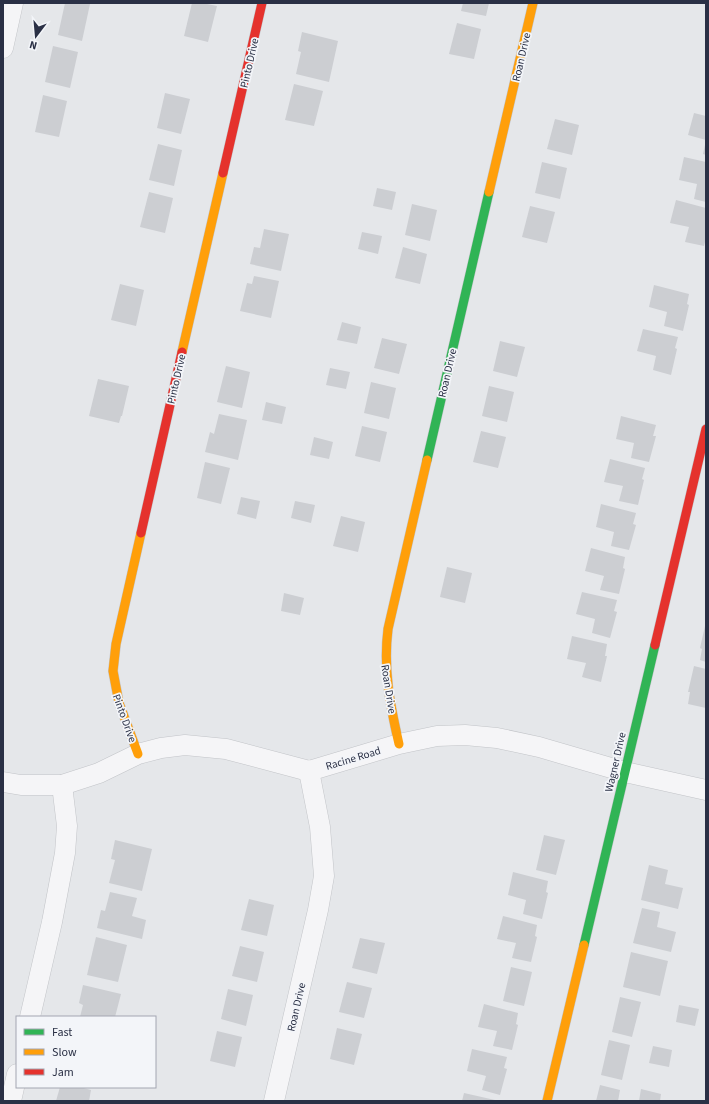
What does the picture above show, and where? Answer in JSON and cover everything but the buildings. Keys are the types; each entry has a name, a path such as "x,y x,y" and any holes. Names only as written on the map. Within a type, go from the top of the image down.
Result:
{"street":[{"path":"3,48 13,3"},
{"name":"Pinto Drive","path":"138,754 115,688 113,671 116,644 262,3"},
{"name":"Roan Drive","path":"399,744 384,670 384,649 533,3"},
{"name":"Wagner Drive","path":"547,1101 706,429"},
{"name":"Racine Road","path":"308,771 399,744 437,736 465,735 491,738 539,748 625,772 706,790"},
{"path":"3,782 21,785 62,785 99,773 138,754 161,748 186,745 203,746 256,756 308,771"},
{"name":"Roan Drive","path":"274,1101 318,910 324,876 320,827 308,771"},
{"path":"30,1016 52,922 65,852 67,826 62,785"},
{"path":"11,1101 16,1078"}],"traffic: fast":[{"path":"427,460 489,192"},
{"path":"584,945 655,645"}],"traffic: slow":[{"path":"489,192 533,3"},
{"path":"182,352 223,173"},
{"path":"399,744 388,687 386,658 388,629 427,460"},
{"path":"138,754 119,703 113,671 116,644 141,533"},
{"path":"547,1101 584,945"}],"traffic: jam":[{"path":"223,173 262,3"},
{"path":"141,533 182,352"},
{"path":"655,645 706,429"}]}
